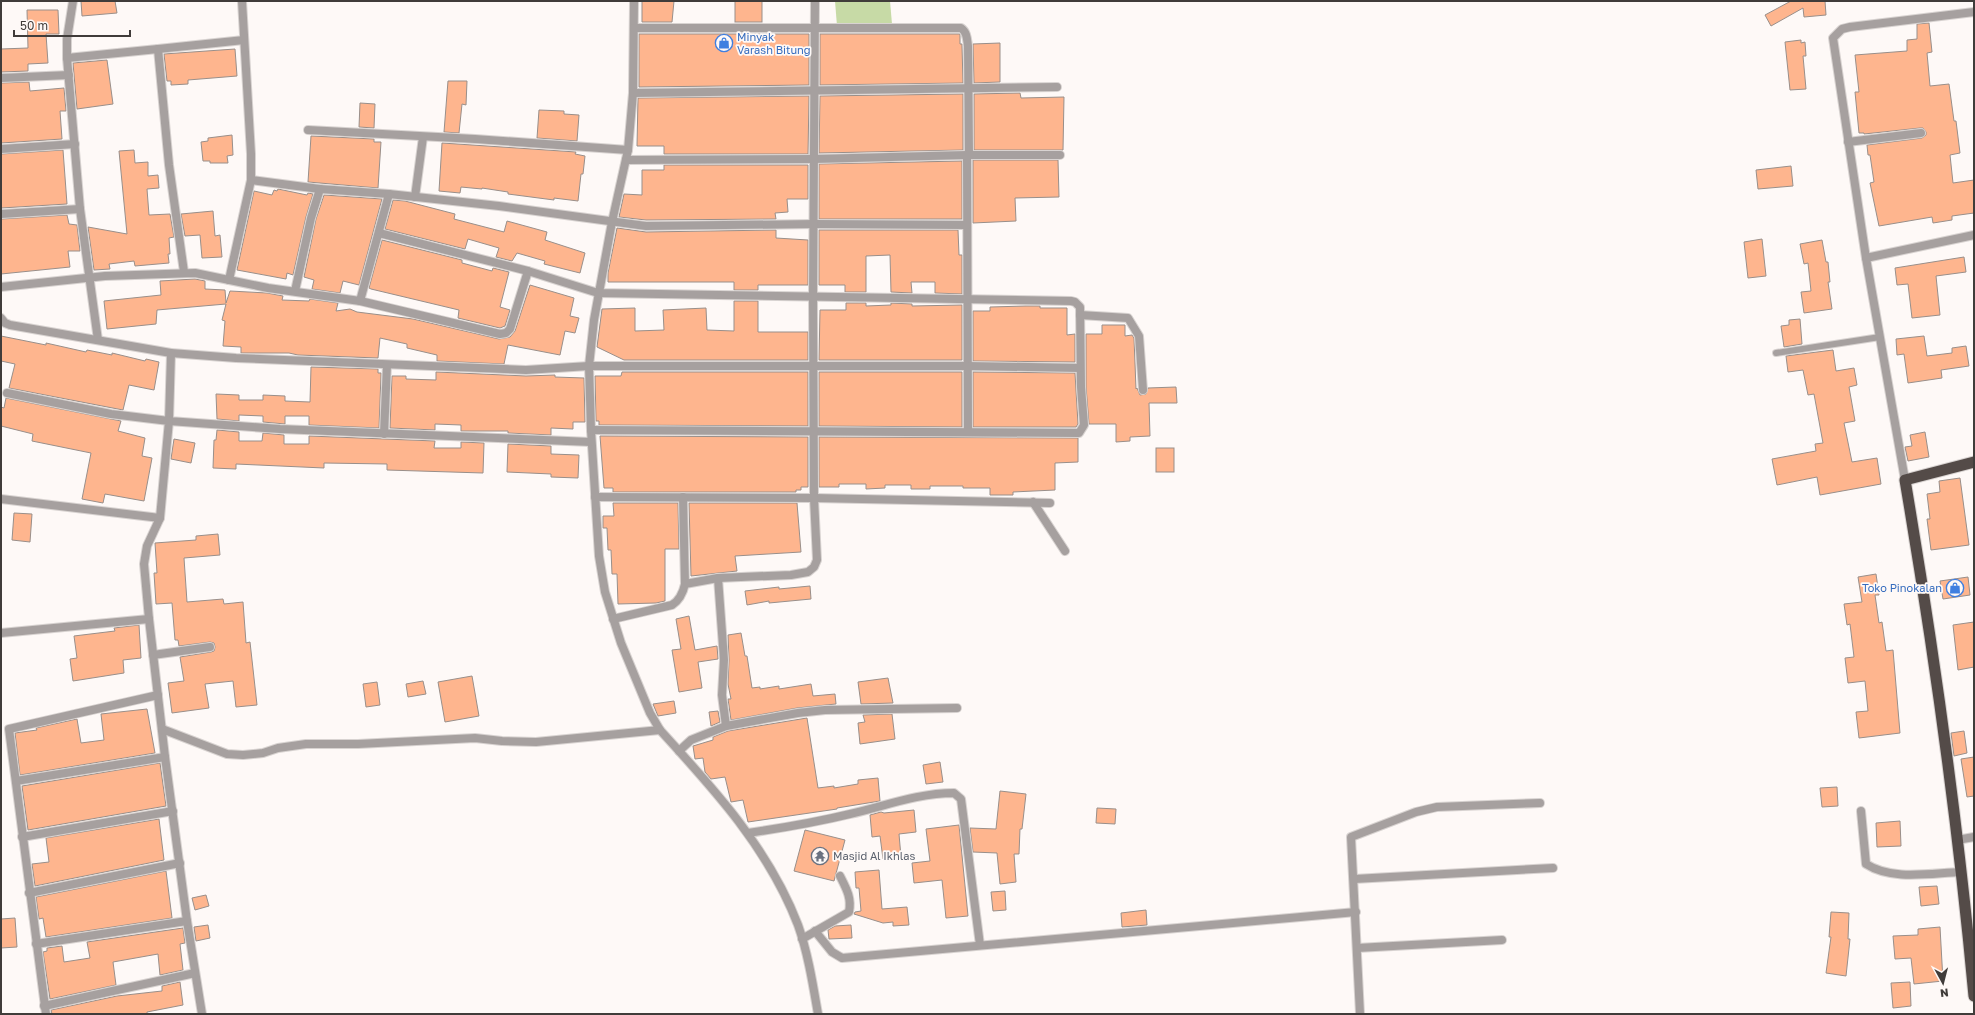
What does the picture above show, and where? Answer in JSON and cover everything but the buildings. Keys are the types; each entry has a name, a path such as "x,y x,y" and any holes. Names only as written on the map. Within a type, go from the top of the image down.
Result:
{"highway":[{"path":"1974,462 1905,480 1946,748 1974,996"}],"street":[{"path":"73,1 67,39 67,58 80,209 98,340"},
{"path":"229,280 251,180 251,154 242,1"},
{"path":"634,1 633,93 628,150 598,293 589,366 594,497 599,556 605,592 613,619 650,713 660,730 748,833 767,863 787,902 802,939 818,1014"},
{"path":"685,584 718,578 768,577 808,572 814,567 817,560 814,498 813,297 815,224 814,159 816,1"},
{"path":"1905,480 1866,258 1833,38 1842,29 1974,12"},
{"path":"634,28 961,28 965,30 967,36 970,89 966,225 968,432"},
{"path":"67,58 244,40"},
{"path":"158,49 169,165 184,272"},
{"path":"1,78 69,75"},
{"path":"633,93 815,92 1057,87"},
{"path":"308,130 475,139 628,150"},
{"path":"1848,142 1921,133"},
{"path":"415,197 423,137"},
{"path":"1,149 74,144"},
{"path":"626,160 1060,155"},
{"path":"251,180 320,189 389,194 565,214 626,225 665,227 815,224 966,225"},
{"path":"295,291 311,218 320,189"},
{"path":"360,301 389,194"},
{"path":"1,214 80,209"},
{"path":"379,233 528,271 598,293 1076,302 1080,308 1080,368 1084,425 1079,433 591,430"},
{"path":"1866,258 1974,235"},
{"path":"1,287 89,278 184,272 360,301 488,332 506,334 513,323 528,271"},
{"path":"1080,315 1128,318 1139,336 1143,390"},
{"path":"1,318 10,326 172,353 236,358 387,365 526,370 589,366 968,366 1080,368"},
{"path":"172,353 169,421 160,518 145,553 144,564 165,757 187,921 202,1014"},
{"path":"384,434 387,365"},
{"path":"7,393 111,414 169,421 280,430 591,442"},
{"path":"594,497 814,498 1050,503"},
{"path":"613,619 672,604 678,601 685,584 683,497"},
{"path":"1,499 160,518"},
{"path":"1033,502 1064,551"},
{"path":"718,578 724,655 722,695 726,726"},
{"path":"1,633 149,619"},
{"path":"153,655 210,647"},
{"path":"158,695 5,729 16,782 45,1010 195,973"},
{"path":"678,751 691,740 726,726 798,713 825,710 957,708"},
{"path":"162,729 228,754 243,755 263,753 278,748 306,744 358,744 475,738 502,741 536,742 660,730"},
{"path":"16,782 165,757"},
{"path":"748,833 841,816 909,798 954,793 961,798 980,945"},
{"path":"1360,1014 1351,837 1416,812 1437,807 1540,803"},
{"path":"22,837 173,811"},
{"path":"1861,812 1866,864 1876,870 1912,874 1961,872"},
{"path":"1957,840 1974,837"},
{"path":"29,893 180,863"},
{"path":"1354,879 1553,868"},
{"path":"802,939 848,912 851,904 840,876"},
{"path":"815,932 832,952 842,958 1356,912"},
{"path":"36,944 187,921"},
{"path":"1357,948 1502,940"}],"lane":[{"path":"1776,353 1880,337"}],"green space":[{"path":"835,1 890,1 892,24 837,26"}],"place":[{"name":"Minyak Varash Bitung","path":"724,43"},
{"name":"Toko Pinokalan","path":"1955,588"},
{"name":"Masjid Al Ikhlas","path":"820,856"}]}
